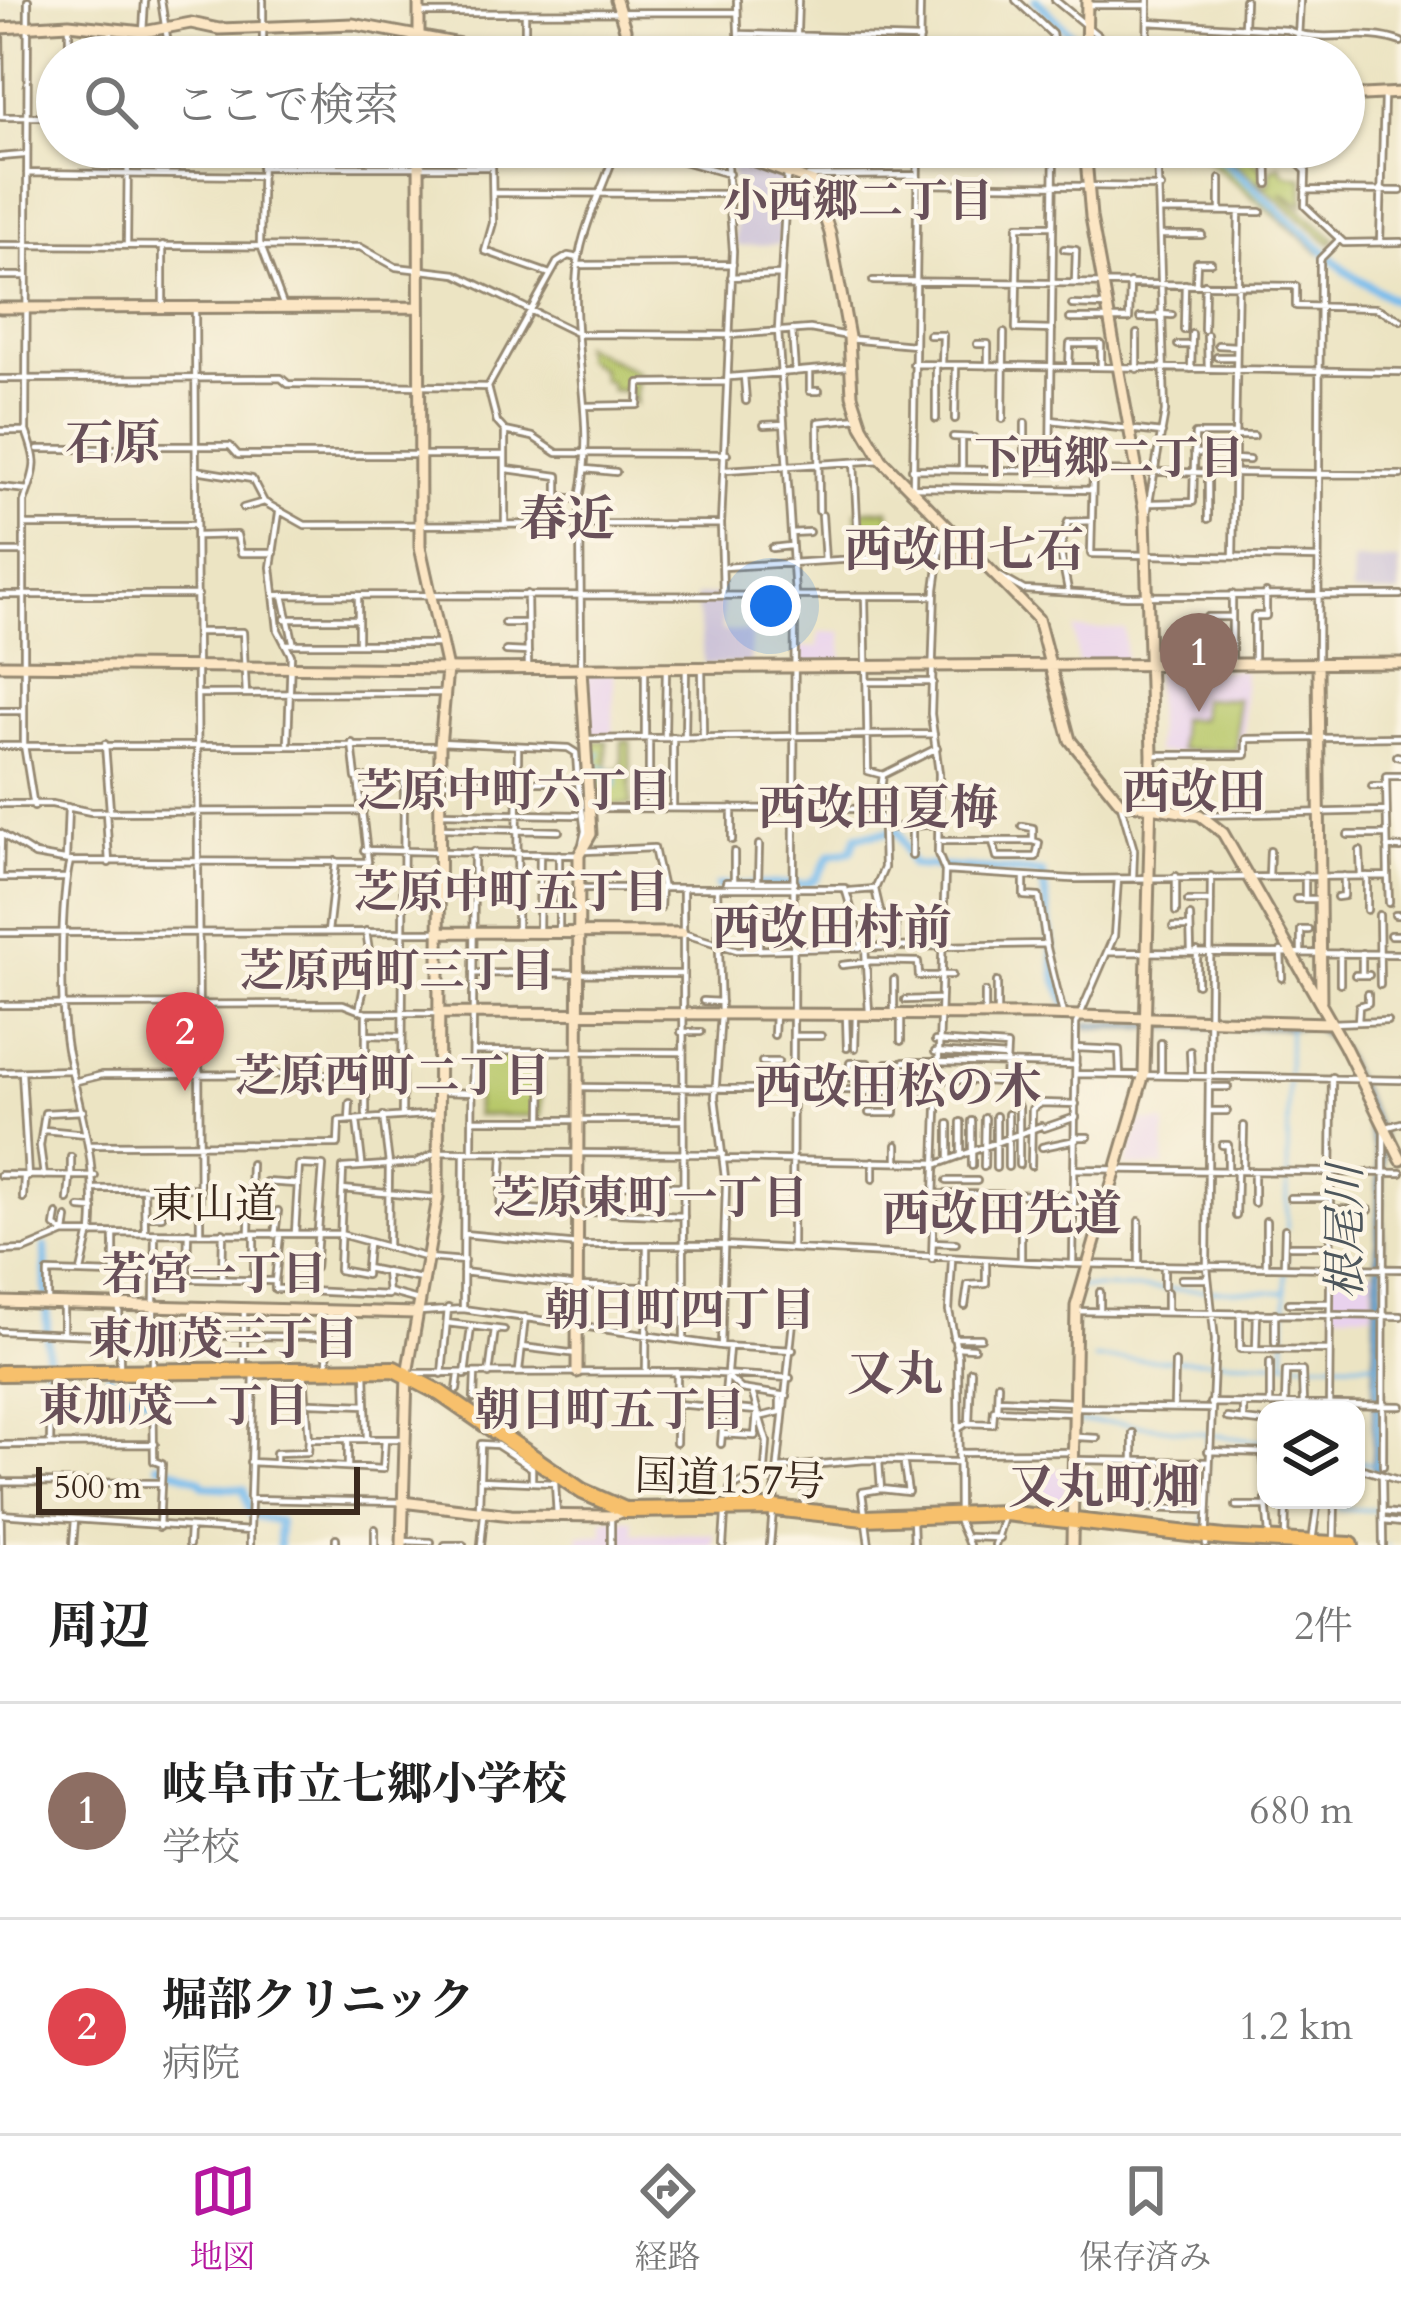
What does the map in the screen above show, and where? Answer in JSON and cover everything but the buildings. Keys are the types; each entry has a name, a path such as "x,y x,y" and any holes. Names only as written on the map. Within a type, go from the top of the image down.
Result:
{"highway":[{"name":"国道157号","path":"0,1373 364,1366 407,1374 618,1513 773,1508 864,1518 958,1511 1071,1518 1206,1540 1323,1543"}],"street":[{"path":"28,0 26,430 36,449 24,525 24,745 34,807"},
{"path":"143,32 145,0"},
{"path":"160,0 165,36"},
{"path":"263,0 263,36"},
{"path":"418,0 418,34"},
{"path":"616,0 624,36"},
{"path":"737,0 742,34 797,36 798,0"},
{"path":"920,0 920,36"},
{"path":"1016,0 1052,36"},
{"path":"1055,0 1098,36"},
{"path":"1244,26 1245,0"},
{"path":"1300,0 1300,35"},
{"path":"1087,36 1087,2 1148,2 1148,36"},
{"path":"418,14 736,12"},
{"path":"525,13 527,36"},
{"path":"1148,22 1244,26 1300,35 1370,32 1401,42"},
{"path":"36,117 0,117 0,28 69,24 143,32 191,23 353,24 428,36"},
{"path":"69,24 69,36"},
{"path":"111,29 111,36"},
{"path":"1365,95 1401,93"},
{"path":"1380,242 1384,94"},
{"path":"0,158 27,155"},
{"path":"127,244 128,168"},
{"path":"261,168 260,243 284,307"},
{"path":"340,168 467,168"},
{"path":"492,168 487,255 550,274"},
{"path":"585,812 580,499 586,469 586,406 578,261 610,168"},
{"path":"708,168 729,174"},
{"path":"723,593 721,524 733,264 728,168"},
{"path":"786,168 808,176 917,175"},
{"path":"911,487 917,168"},
{"path":"1050,471 1053,168"},
{"path":"1079,1265 1118,1169 1144,1074 1152,755 1144,515 1086,168"},
{"path":"1144,515 1151,513 1153,472 1162,433 1159,168"},
{"path":"1268,168 1268,184"},
{"path":"1305,168 1305,206 1339,240 1401,242"},
{"path":"789,169 778,330 795,596 792,1248"},
{"path":"418,170 419,525 447,669 440,744 438,1114 444,1130 438,1152 438,1198 407,1374 402,1543 431,1542"},
{"path":"27,173 261,176"},
{"path":"808,176 825,209 858,418 881,460 1038,619 1070,740 1120,802 1134,850 1133,878"},
{"path":"1220,179 1220,211"},
{"path":"916,184 1161,187"},
{"path":"1305,190 1401,190"},
{"path":"494,193 732,194"},
{"path":"1161,211 1261,212"},
{"path":"1233,556 1238,212"},
{"path":"1052,330 1016,329 1016,282 1018,226 1054,226"},
{"path":"1161,235 1202,235"},
{"path":"1321,1006 1320,260 1339,240"},
{"path":"0,245 360,247 396,267 461,276 579,334 730,335 793,330 914,345"},
{"path":"163,245 163,307"},
{"path":"1064,249 1076,250 1075,282"},
{"path":"727,454 557,453 497,422 488,387 527,312 564,258 733,264"},
{"path":"1208,369 1197,262 1211,262"},
{"path":"731,277 781,274"},
{"path":"0,276 26,276"},
{"path":"873,281 1296,286 1296,306 1376,308 1401,320"},
{"path":"1070,319 1129,319 1130,283"},
{"path":"1185,284 1191,369"},
{"path":"1072,305 1107,306"},
{"path":"0,308 419,307"},
{"path":"196,308 200,1232"},
{"path":"1140,318 1172,315"},
{"path":"793,330 796,373"},
{"path":"1003,419 1004,333"},
{"path":"929,334 943,335 936,419"},
{"path":"1137,334 1137,369"},
{"path":"977,344 988,344 988,366"},
{"path":"1069,367 1070,344 1101,344 1101,368"},
{"path":"1178,345 1191,345"},
{"path":"1218,345 1236,346"},
{"path":"1217,357 1236,357"},
{"path":"913,364 1401,371"},
{"path":"955,419 956,365"},
{"path":"586,406 638,405 639,383 730,380 848,367"},
{"path":"810,372 810,391 819,391"},
{"path":"744,376 746,401"},
{"path":"0,379 488,387"},
{"path":"825,561 816,465 818,422 858,418"},
{"path":"1051,420 1093,421 1116,431 1162,433"},
{"path":"1025,423 1025,470"},
{"path":"764,424 784,424"},
{"path":"0,430 26,430"},
{"path":"505,525 506,430"},
{"path":"1152,503 1191,504 1195,434 1254,436"},
{"path":"952,437 974,438"},
{"path":"962,438 962,470"},
{"path":"36,449 122,449 132,440 149,446 230,446 238,455 504,454"},
{"path":"1194,453 1249,460"},
{"path":"724,470 881,460"},
{"path":"854,462 859,559"},
{"path":"586,469 616,472"},
{"path":"912,469 1401,476"},
{"path":"196,470 252,479 264,502 305,525 721,524"},
{"path":"505,470 558,476 558,497 580,499"},
{"path":"1093,471 1091,554 1318,558"},
{"path":"1208,473 1208,519"},
{"path":"911,487 1092,490"},
{"path":"0,488 28,490"},
{"path":"243,508 264,502"},
{"path":"280,513 274,595 290,644"},
{"path":"1068,591 1060,549 1068,522 1092,521"},
{"path":"932,1259 934,1062 945,871 939,841 933,668 944,524"},
{"path":"24,525 196,525"},
{"path":"791,533 809,532"},
{"path":"196,536 237,536 241,553 274,553"},
{"path":"772,548 792,546"},
{"path":"0,552 24,552"},
{"path":"724,567 942,554"},
{"path":"996,574 1024,590 1149,596 1401,596"},
{"path":"1254,666 1254,616 1266,616 1266,593"},
{"path":"358,594 358,644"},
{"path":"527,594 528,668"},
{"path":"1232,594 1232,666"},
{"path":"0,596 198,595"},
{"path":"274,595 935,596"},
{"path":"283,595 292,665 288,743"},
{"path":"865,596 868,771 883,775 937,748"},
{"path":"1207,617 1232,616"},
{"path":"285,619 358,619"},
{"path":"504,623 528,623"},
{"path":"198,632 243,632 246,694"},
{"path":"290,644 444,644"},
{"path":"506,651 528,652"},
{"path":"0,665 665,669 1401,663"},
{"path":"685,737 686,667"},
{"path":"645,668 649,808"},
{"path":"702,668 704,736"},
{"path":"665,669 673,808"},
{"path":"865,682 933,682"},
{"path":"198,694 445,693"},
{"path":"0,711 25,711"},
{"path":"583,739 934,734"},
{"path":"1152,755 1246,754 1246,739 1401,737"},
{"path":"0,833 35,855 68,861 368,862 352,742"},
{"path":"0,746 510,743 518,749 568,748 576,753 591,834 580,852 578,1372"},
{"path":"105,744 109,862"},
{"path":"517,932 518,749"},
{"path":"883,775 878,810 884,868 875,889 881,915 895,917 896,946"},
{"path":"1389,903 1386,776 1401,776"},
{"path":"358,778 578,782"},
{"path":"402,1116 404,779"},
{"path":"1372,786 1386,786"},
{"path":"1386,799 1401,798"},
{"path":"1120,802 1200,815 1386,811"},
{"path":"0,804 108,812 363,811"},
{"path":"68,807 66,1006 72,1070 85,1110 96,1189 81,1271"},
{"path":"732,808 732,840"},
{"path":"440,813 878,810"},
{"path":"1200,815 1223,833 1401,1160"},
{"path":"883,829 939,824"},
{"path":"912,825 912,856"},
{"path":"1022,826 1033,828 1033,841"},
{"path":"440,828 559,831"},
{"path":"0,833 0,878 66,878"},
{"path":"1348,835 1386,835"},
{"path":"939,841 993,841 1033,841 1039,843 1036,857 997,857 993,841"},
{"path":"759,845 764,907"},
{"path":"1388,847 1401,848"},
{"path":"364,850 560,854 654,848 662,889 660,908"},
{"path":"1360,850 1367,910"},
{"path":"463,1309 473,1093 474,851"},
{"path":"1269,876 1270,851"},
{"path":"734,852 730,881 761,885"},
{"path":"539,932 540,854"},
{"path":"560,854 560,932"},
{"path":"328,932 336,861"},
{"path":"945,871 1044,879 1388,876"},
{"path":"1305,875 1305,899"},
{"path":"1176,876 1176,912"},
{"path":"1206,1540 1215,1340 1207,1279 1210,876"},
{"path":"1336,897 1344,896 1346,876"},
{"path":"1346,876 1347,904"},
{"path":"1024,877 1024,896 1039,898 1064,1016"},
{"path":"1072,1545 1079,1265 1074,1195 1076,1048 1079,1017 1118,918 1118,879"},
{"path":"581,888 795,885 875,889"},
{"path":"717,889 721,1015 716,1088 724,1156 727,1375 722,1444"},
{"path":"683,890 684,1340"},
{"path":"849,891 868,962 869,1015"},
{"path":"1296,899 1315,899"},
{"path":"1188,901 1211,901"},
{"path":"737,907 777,907"},
{"path":"1379,915 1380,986"},
{"path":"758,916 758,950"},
{"path":"1190,916 1197,984"},
{"path":"746,921 746,950"},
{"path":"1173,927 1190,927"},
{"path":"1282,978 1300,929 1309,930"},
{"path":"366,931 370,957 363,1012 366,1118"},
{"path":"0,933 682,933 746,950 1046,944"},
{"path":"1390,934 1401,935"},
{"path":"1106,952 1401,954"},
{"path":"1340,953 1340,984"},
{"path":"1362,953 1362,975"},
{"path":"842,965 918,962 919,976 952,975"},
{"path":"473,973 682,974"},
{"path":"894,980 901,1041"},
{"path":"991,1015 997,982"},
{"path":"985,992 991,1015"},
{"path":"1358,1022 1359,1006 1368,1003 1367,994"},
{"path":"905,1000 937,999"},
{"path":"704,1001 721,1002"},
{"path":"0,1005 343,1004 363,1012 403,1013 1064,1016 1147,1024 1387,1021"},
{"path":"774,1035 775,1014"},
{"path":"851,1015 855,1048"},
{"path":"847,1048 851,1015"},
{"path":"681,1032 701,1032"},
{"path":"366,1035 401,1036"},
{"path":"795,1036 821,1036"},
{"path":"934,1079 1005,1082 1007,1046 935,1041"},
{"path":"1161,1043 1161,1074"},
{"path":"1076,1048 1120,1050 1120,1074"},
{"path":"473,1051 681,1052"},
{"path":"542,1119 543,1051"},
{"path":"935,1052 1006,1057"},
{"path":"1190,1052 1190,1075"},
{"path":"770,1062 770,1090"},
{"path":"886,1092 886,1064 934,1062 1120,1074 1401,1080"},
{"path":"0,1072 72,1070"},
{"path":"22,1072 23,1198"},
{"path":"77,1081 102,1075 364,1074"},
{"path":"1328,1401 1332,1077"},
{"path":"868,1078 868,1092"},
{"path":"580,1087 934,1091"},
{"path":"1210,1087 1228,1087"},
{"path":"869,1113 895,1113 895,1091"},
{"path":"439,1092 473,1093"},
{"path":"350,1102 362,1163"},
{"path":"1031,1166 1032,1109 1041,1103 1076,1104"},
{"path":"1019,1107 1019,1165"},
{"path":"44,1176 45,1113 85,1110"},
{"path":"1210,1111 1227,1111"},
{"path":"89,1145 338,1144 339,1121 438,1114"},
{"path":"1008,1114 1008,1167"},
{"path":"996,1115 996,1168"},
{"path":"382,1116 389,1164 388,1247"},
{"path":"368,1244 366,1275 339,1270 343,1168 362,1163 415,1163 438,1152 503,1152 935,1164 1076,1117"},
{"path":"984,1167 985,1118"},
{"path":"472,1120 681,1120"},
{"path":"972,1121 972,1166"},
{"path":"961,1122 961,1156"},
{"path":"949,1124 949,1160"},
{"path":"1384,1128 1401,1124"},
{"path":"1236,1216 1244,1126"},
{"path":"1383,1466 1384,1128"},
{"path":"43,1130 86,1133"},
{"path":"1042,1147 1088,1137"},
{"path":"897,1145 897,1161"},
{"path":"1222,1145 1228,1145 1228,1171"},
{"path":"503,1152 500,1208 684,1216"},
{"path":"68,1200 71,1157"},
{"path":"873,1161 874,1179"},
{"path":"251,1164 254,1280"},
{"path":"295,1234 298,1165 323,1166 308,1310"},
{"path":"1075,1169 1401,1173"},
{"path":"1254,1172 1254,1203"},
{"path":"0,1175 94,1176"},
{"path":"947,1181 977,1181"},
{"path":"957,1181 957,1194"},
{"path":"266,1182 298,1184"},
{"path":"501,1184 684,1186"},
{"path":"96,1189 199,1188"},
{"path":"342,1189 438,1198"},
{"path":"144,1190 145,1234"},
{"path":"934,1194 1074,1195"},
{"path":"1290,1198 1331,1198"},
{"path":"80,1208 94,1209"},
{"path":"1331,1209 1369,1210"},
{"path":"274,1309 278,1211"},
{"path":"57,1214 55,1226 64,1233 67,1218"},
{"path":"145,1216 162,1216"},
{"path":"1139,1220 1139,1265"},
{"path":"1265,1267 1266,1221"},
{"path":"1284,1268 1285,1229"},
{"path":"187,1278 188,1232"},
{"path":"222,1280 223,1232"},
{"path":"1021,1232 1021,1261"},
{"name":"東山道","path":"0,1252 24,1250 64,1233 340,1234 428,1258 464,1261"},
{"path":"48,1303 48,1272 114,1274 114,1234"},
{"path":"155,1234 152,1370 154,1444 161,1483 159,1527"},
{"path":"464,1234 579,1245 792,1248 952,1262 1401,1269"},
{"path":"933,1242 956,1243"},
{"path":"646,1374 647,1246"},
{"path":"1290,1246 1330,1246"},
{"path":"290,1256 315,1256"},
{"path":"965,1306 968,1285 986,1284 986,1260"},
{"path":"952,1262 958,1511 970,1541 1001,1538"},
{"path":"115,1264 154,1264"},
{"path":"1164,1265 1167,1312"},
{"path":"366,1268 423,1280"},
{"path":"386,1271 388,1292"},
{"path":"464,1272 578,1286 646,1287"},
{"path":"154,1278 254,1280 308,1292 388,1292 418,1300"},
{"path":"1181,1279 1207,1279"},
{"path":"1100,1292 1100,1311"},
{"path":"0,1302 415,1313 448,1308 725,1346 793,1350"},
{"path":"63,1303 63,1333"},
{"path":"1289,1303 1330,1303"},
{"path":"119,1304 120,1370"},
{"path":"442,1374 448,1308"},
{"path":"244,1309 250,1545"},
{"path":"327,1368 329,1311"},
{"path":"1075,1311 1401,1316"},
{"path":"763,1416 780,1412 790,1378 794,1312"},
{"path":"1240,1312 1240,1349 1329,1350"},
{"path":"1256,1349 1257,1313"},
{"path":"1275,1342 1276,1313"},
{"path":"519,1373 525,1318"},
{"path":"447,1323 504,1330"},
{"path":"457,1390 471,1326"},
{"path":"489,1374 495,1329"},
{"path":"0,1330 119,1336"},
{"path":"153,1335 328,1337"},
{"path":"953,1338 981,1338"},
{"path":"522,1347 578,1354"},
{"path":"955,1348 974,1348"},
{"path":"1270,1362 1274,1401"},
{"path":"1174,1407 1175,1363"},
{"path":"364,1366 367,1439"},
{"path":"276,1464 276,1453 308,1452 304,1368"},
{"path":"50,1371 50,1445"},
{"path":"969,1423 970,1371"},
{"path":"1286,1401 1286,1371 1302,1371 1303,1401"},
{"path":"407,1374 677,1372 790,1378"},
{"path":"676,1443 677,1372"},
{"path":"474,1399 475,1375"},
{"path":"727,1375 752,1392 784,1396"},
{"path":"958,1430 969,1423 993,1424 998,1384"},
{"path":"723,1545 730,1489 765,1468 763,1416 752,1392"},
{"path":"770,1545 784,1396"},
{"path":"998,1400 1072,1407"},
{"path":"309,1402 366,1405"},
{"path":"1243,1403 1243,1420"},
{"path":"676,1404 757,1411 755,1436 722,1434"},
{"path":"998,1411 1257,1404"},
{"path":"1365,1405 1401,1406"},
{"path":"1227,1418 1257,1422"},
{"path":"1132,1432 1132,1461"},
{"path":"1072,1438 1096,1438"},
{"path":"309,1439 404,1439"},
{"path":"348,1439 348,1466"},
{"path":"250,1462 383,1468 385,1439"},
{"path":"0,1445 154,1444"},
{"path":"481,1545 481,1444 497,1444 532,1468 532,1482"},
{"path":"1208,1450 1257,1454"},
{"path":"957,1453 1207,1462"},
{"path":"879,1462 881,1490"},
{"path":"779,1468 956,1462"},
{"path":"869,1545 862,1492 908,1492 904,1464"},
{"path":"803,1511 806,1467"},
{"path":"1365,1470 1401,1480"},
{"path":"1382,1475 1383,1545"},
{"path":"1,1545 0,1480 161,1483"},
{"path":"481,1480 557,1485 557,1516"},
{"path":"251,1499 402,1502 482,1513 557,1516 618,1513 611,1545"},
{"path":"1236,1506 1257,1503"},
{"path":"1145,1508 1206,1510"},
{"path":"1268,1509 1275,1542"},
{"path":"1275,1542 1284,1509"},
{"path":"1318,1509 1323,1543"},
{"path":"1323,1543 1333,1509"},
{"path":"1384,1512 1401,1514"},
{"path":"995,1545 1001,1538 1005,1513"},
{"path":"2,1515 250,1532"},
{"path":"912,1516 914,1545"},
{"path":"73,1545 75,1520"},
{"path":"1384,1521 1401,1523"},
{"path":"189,1545 190,1529"},
{"path":"375,1529 375,1545"},
{"path":"446,1545 463,1545"}],"shaded area":[{"path":"731,168 785,173 780,244 736,246"},
{"path":"1353,560 1399,561 1399,594 1352,593"},
{"path":"696,595 723,595 722,631 751,632 750,664 704,664"},
{"path":"1074,629 1125,629 1125,661 1078,663"},
{"path":"819,632 842,632 842,664 797,664 797,647 818,647"},
{"path":"1244,670 1244,753 1156,753 1155,672"},
{"path":"614,673 613,737 585,737 585,674"},
{"path":"1140,1121 1165,1122 1164,1167 1126,1166"},
{"path":"1331,1271 1373,1271 1372,1313 1331,1313"},
{"path":"1040,1469 1065,1469 1065,1506 1057,1513 1042,1512"},
{"path":"603,1519 633,1520 634,1533 714,1534 713,1545 579,1545 578,1535 603,1534"}],"green space":[{"path":"1217,168 1228,168 1310,238 1320,253"},
{"path":"1240,168 1261,168 1262,185 1270,184 1275,168 1303,178 1303,205 1280,193 1335,239 1331,244"},
{"path":"582,345 637,372 635,403 625,391 611,390 610,382 602,380 601,369 584,359"},
{"path":"888,509 891,522 880,556 860,557 857,511"},
{"path":"1201,699 1237,699 1237,750 1180,750 1179,719 1201,719"},
{"path":"587,741 607,741 607,769 622,769 622,741 630,741 631,805 598,805 590,798"},
{"path":"476,1054 541,1055 541,1116 476,1115"}],"water":[{"path":"1086,1023 1319,1026 1343,1051 1383,1135 1381,1473 1373,1471 1372,1463 1378,1167 1358,1090 1341,1055 1314,1028 1087,1028"}],"waterway":[{"path":"1036,0 1073,36"},
{"path":"1232,168 1346,271 1401,305"},
{"path":"596,777 616,786 617,774 595,763 600,752"},
{"name":"根尾川","path":"718,886 807,884 817,878 830,855 851,851 857,836 898,831 912,865 1042,873 1057,981 1071,1012"},
{"path":"1287,1229 1289,1028"},
{"path":"45,1247 48,1370"},
{"path":"1285,1362 1286,1256"},
{"path":"1077,1287 1284,1292"},
{"path":"1094,1359 1375,1363"},
{"path":"109,1375 112,1391 151,1397 153,1404"},
{"path":"1077,1422 1124,1423 1257,1441"},
{"path":"1204,1529 1207,1436"},
{"path":"1365,1462 1371,1464"},
{"path":"158,1464 200,1480 204,1486 244,1489 251,1515 279,1521 279,1545"},
{"path":"1338,1509 1376,1510"}],"place":[{"name":"岐阜市立七郷小学校","path":"1199,712"},
{"name":"堀部クリニック","path":"185,1091"}],"district":[{"name":"小西郷二丁目","path":"858,201"},
{"name":"石原","path":"113,443"},
{"name":"下西郷二丁目","path":"1109,458"},
{"name":"春近","path":"567,519"},
{"name":"西改田七石","path":"964,550"},
{"name":"芝原中町六丁目","path":"514,791"},
{"name":"西改田","path":"1194,792"},
{"name":"西改田夏梅","path":"878,808"},
{"name":"芝原中町五丁目","path":"511,892"},
{"name":"西改田村前","path":"832,928"},
{"name":"芝原西町三丁目","path":"397,971"},
{"name":"芝原西町二丁目","path":"392,1076"},
{"name":"西改田松の木","path":"898,1087"},
{"name":"芝原東町一丁目","path":"650,1198"},
{"name":"西改田先道","path":"1002,1214"},
{"name":"若宮一丁目","path":"214,1274"},
{"name":"朝日町四丁目","path":"680,1310"},
{"name":"東加茂三丁目","path":"223,1339"},
{"name":"又丸","path":"895,1374"},
{"name":"東加茂一丁目","path":"173,1406"},
{"name":"朝日町五丁目","path":"610,1410"},
{"name":"又丸町畑","path":"1104,1487"}]}
